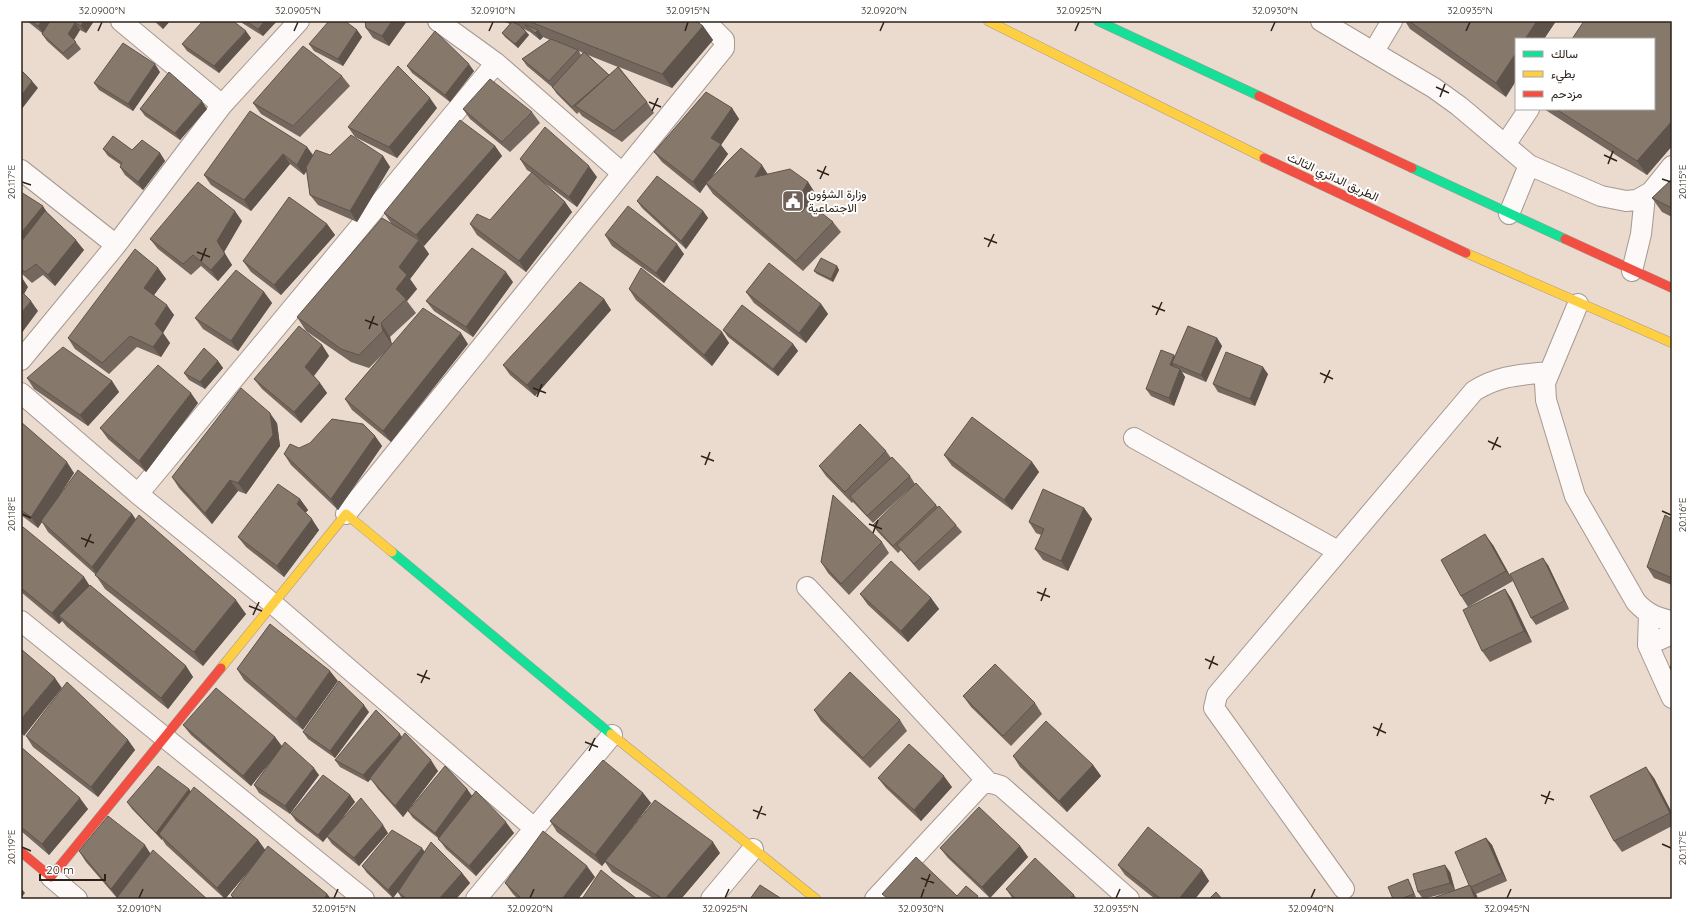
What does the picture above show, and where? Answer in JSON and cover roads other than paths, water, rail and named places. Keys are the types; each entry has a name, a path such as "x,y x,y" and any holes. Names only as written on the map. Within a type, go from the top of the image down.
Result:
{"main road":[{"name":"الطريق الدائري الثالث","path":"988,21 1208,130 1578,304 1672,343"},
{"path":"1098,21 1114,25 1509,214 1672,288"},
{"path":"21,852 51,876 166,737 272,603 346,514 612,735 816,899"}],"street":[{"path":"121,21 222,105"},
{"path":"21,360 116,245 222,105 299,21"},
{"path":"438,21 496,63 622,173"},
{"path":"346,514 724,48 724,40 705,21"},
{"path":"1321,21 1418,78 1459,106 1528,165 1601,196 1626,201 1637,200 1651,192 1672,166"},
{"path":"1374,51 1392,21"},
{"path":"138,494 496,63"},
{"path":"1505,145 1528,110"},
{"path":"1509,214 1528,165"},
{"path":"21,170 116,245"},
{"path":"1632,271 1641,234 1645,196"},
{"path":"1578,304 1545,383 1546,400 1575,496 1631,594 1639,605 1649,614 1657,618 1672,620"},
{"path":"1344,889 1214,708 1217,695 1474,391 1502,377 1550,372"},
{"path":"21,393 138,494 272,603 534,828"},
{"path":"1134,438 1338,551"},
{"path":"807,587 988,782 1001,786 1129,899"},
{"path":"1649,614 1648,644 1672,698"},
{"path":"21,621 364,899"},
{"path":"1648,644 1672,634"},
{"path":"476,899 612,735"},
{"path":"875,899 981,785 988,782"},
{"path":"711,899 753,849"},
{"path":"51,876 77,899"}],"place":[{"name":"وزارة الشؤون الاجتماعية","path":"793,201"}]}
